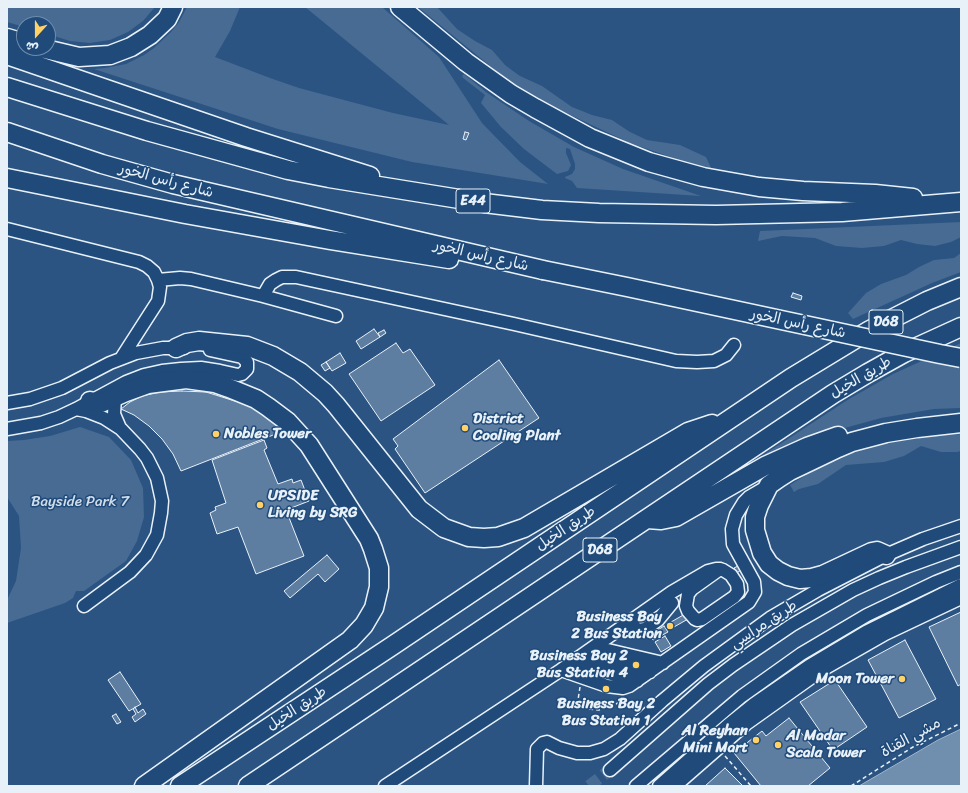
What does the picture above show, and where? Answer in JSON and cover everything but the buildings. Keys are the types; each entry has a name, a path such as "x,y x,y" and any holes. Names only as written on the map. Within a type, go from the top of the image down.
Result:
{"highway":[{"path":"56,52 79,57 110,55 131,47 150,35 166,19 173,7"},
{"path":"400,7 466,62 529,105 590,138 648,162 703,177 759,187 894,196 956,202"},
{"path":"7,55 246,137 426,194"},
{"name":"E44","path":"7,87 147,131 288,170 484,203 542,210 658,215 819,213 956,202"},
{"name":"شارع رأس الخور","path":"7,132 102,164 173,184 543,270 961,358"},
{"path":"7,178 185,214 330,240 436,258 543,270"},
{"name":"طريق الخيل","path":"180,786 392,646 791,378 864,334 927,301 961,287"},
{"name":"طريق الخيل","path":"248,786 833,394 904,353 961,327"},
{"path":"176,348 187,343 199,341 247,346 273,356 300,372 325,393 336,405 419,509 444,528 469,537 498,537 524,528 688,432 709,425 725,423"},
{"path":"83,405 101,403 148,384 186,379 215,384 250,396 268,407 296,429 315,454 369,539 377,558 380,577 378,596 374,608 364,625 350,640 144,786"},
{"path":"646,519 661,520 676,517 765,466 823,441 880,426 923,419 961,416"},
{"path":"886,555 872,552 823,575 812,578 800,579 788,576 769,564 762,553 755,530 755,517 758,505 769,485 790,471 852,442 902,430 961,424"}],"street":[{"path":"7,229 139,262 154,272 158,280 160,294 158,301 122,357"},
{"path":"263,296 270,284 276,280 282,277 296,277 483,317 676,361 697,362 714,360 726,355 734,344"},
{"path":"158,280 180,278 191,279 263,296 336,316"},
{"path":"7,403 30,399 62,388 122,357 149,350 176,348 210,350 242,357 247,362 247,369 242,374 238,375 200,368 162,371 130,380 83,405 41,423 7,429"},
{"path":"115,397 114,414 121,429"},
{"path":"83,405 86,411 104,418 121,429 140,449 147,458 157,478 162,501 160,524 152,546 139,564 84,606"},
{"path":"561,670 607,686 623,688 637,681 663,663 753,598 755,587 754,582 733,544 732,529 736,515 744,502 749,497 769,485"},
{"path":"536,786 537,749 543,743 547,742 559,748 577,753 595,752 612,744 682,683 725,649 794,604 886,555 924,539 961,526"},
{"name":"طريق مراسي","path":"610,770 708,684 733,664 774,637 822,607 853,590 906,567 961,547"},
{"path":"688,612 686,600 692,589 720,569"},
{"path":"385,786 561,670 656,604 703,573 720,569 729,573 737,584 738,590 736,595 700,620 695,619 680,605 672,603 656,604"},
{"path":"636,786 742,696 801,654 867,615 912,593 961,572"},
{"path":"883,629 961,585"},
{"path":"659,786 672,782 718,747 746,724 773,697 809,666 837,648 961,598"},
{"path":"630,623 638,630 645,629 658,620 672,603"},
{"path":"595,647 663,663"},
{"path":"583,655 650,672"},
{"path":"571,663 637,681"},
{"path":"672,782 728,725 773,697"}],"path":[{"name":"مشي القناة","path":"851,786 906,751 961,723"},
{"path":"718,747 751,786"}],"green space":[{"path":"7,7 155,7 143,21 128,32 110,40 90,43 70,41 56,37 56,16 16,16 16,25 7,22"},
{"path":"187,7 240,7 230,31 215,57 299,88 393,113 449,125 305,7 382,7 439,57 482,123 520,162 548,184 412,162 278,129 94,69 126,64 144,55 171,32 179,22"},
{"path":"418,7 437,7 457,29 492,50 505,65 513,71 520,76 542,86 572,107 592,115 612,120 630,132 647,140 680,145 706,157 712,170 630,143 549,105 515,85 500,74"},
{"path":"464,74 486,92 529,121 574,147 623,169 701,196 577,188 572,181 565,178 572,174 575,169 575,164 570,149 566,148 566,153 571,165 568,171 557,174 524,149 501,127 481,103 485,95 463,78 462,76"},
{"path":"961,222 961,237 951,242 935,246 901,240 884,246 862,248 836,246 815,238 782,236 758,241 760,231"},
{"path":"961,253 961,272 932,283 853,319 848,313 866,293 881,284 906,275 934,260 954,258"},
{"path":"961,343 961,408 934,409 881,418 834,431 748,465 849,399 893,374"},
{"name":"Bayside Park 7","path":"80,427 109,437 131,460 143,488 144,517 137,541 126,561 84,591 76,591 73,598 65,603 7,623 7,600 16,581 21,548 19,516 7,497 7,441 50,436"},
{"path":"961,434 961,451 941,452 921,446 904,456 884,462 846,465 818,484 799,489 794,492 790,485 811,472 853,453 889,443 934,436"}],"shaded area":[{"path":"961,729 961,786 859,786 938,740"}],"tunnel":[{"path":"589,786 610,770"}],"place":[{"name":"District Cooling Plant","path":"465,428"},
{"name":"Nobles Tower","path":"216,434"},
{"name":"UPSIDE Living by SRG","path":"260,505"},
{"name":"Business Bay 2 Bus Station","path":"670,626"},
{"name":"Business Bay 2 Bus Station 4","path":"636,665"},
{"name":"Moon Tower","path":"902,679"},
{"name":"Business Bay 2 Bus Station 1","path":"606,689"},
{"name":"Al Reyhan Mini Mart","path":"756,740"},
{"name":"Al Madar Scala Tower","path":"778,745"}]}
